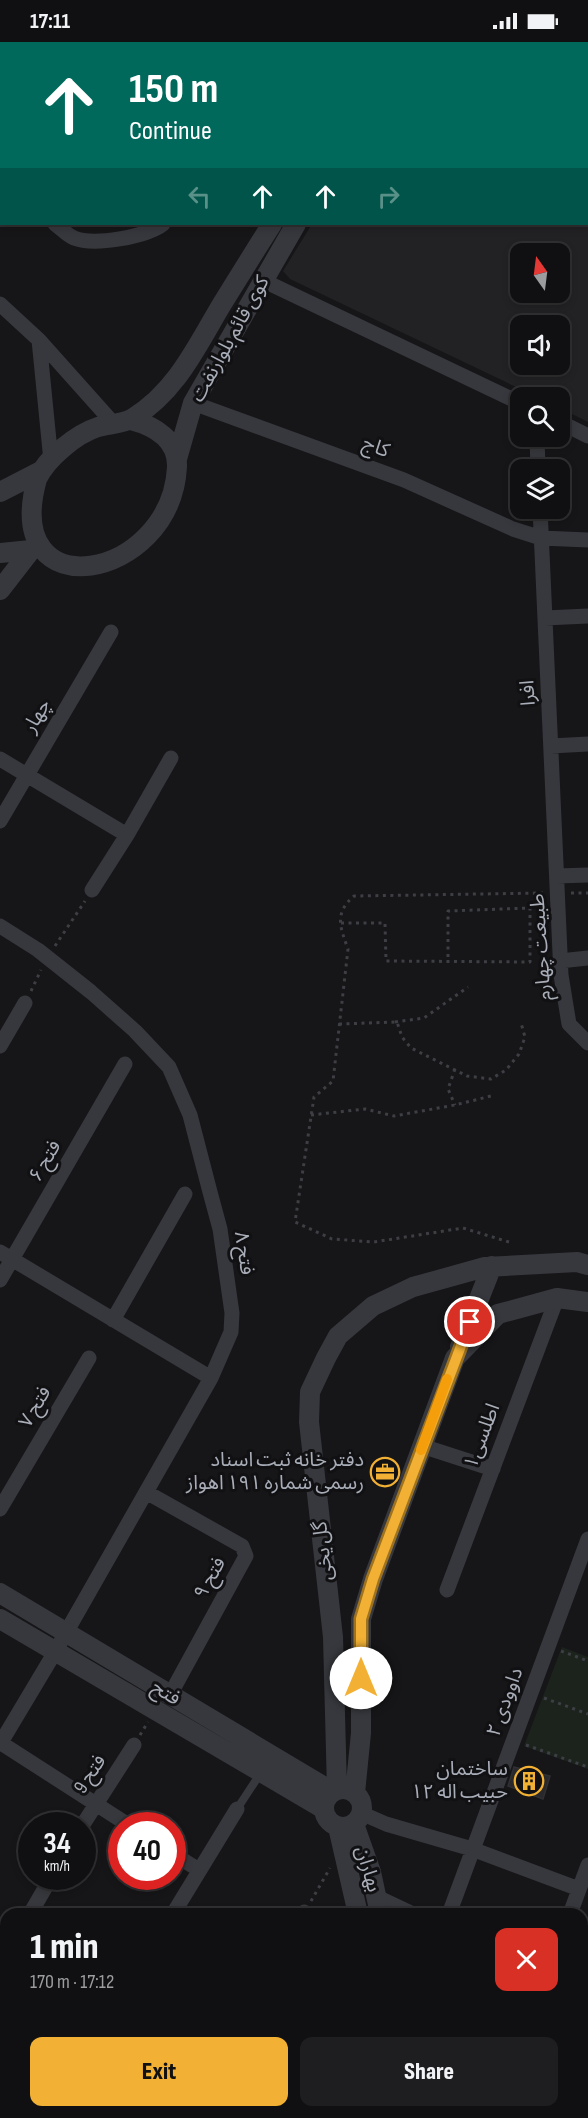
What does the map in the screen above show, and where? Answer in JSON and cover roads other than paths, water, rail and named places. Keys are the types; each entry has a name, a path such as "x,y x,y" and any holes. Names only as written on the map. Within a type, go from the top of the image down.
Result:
{"street":[{"path":"56,225 74,238 109,241 155,230 162,225"},
{"name":"کوی قائم بلوارنفت","path":"123,422 151,404 177,380 271,225"},
{"name":"کوی قائم بلوارنفت","path":"177,459 193,403 295,225"},
{"path":"262,280 510,398"},
{"path":"0,304 123,422"},
{"path":"39,340 46,466"},
{"name":"کاج","path":"193,403 404,480 513,529 541,538"},
{"path":"123,422 150,425 168,439 177,459 176,481 170,501 157,523 137,543 112,558 81,567 53,565 31,550 26,534 25,515 30,496 46,466 65,445 96,428 123,422"},
{"path":"570,427 588,436"},
{"path":"0,492 46,466"},
{"name":"افرا","path":"540,519 557,876"},
{"path":"541,538 588,540"},
{"path":"0,553 31,550"},
{"path":"0,590 31,550"},
{"path":"545,618 588,616"},
{"name":"چهار","path":"0,821 111,632"},
{"path":"551,746 588,744"},
{"path":"92,890 171,758"},
{"path":"0,759 127,835"},
{"path":"557,876 588,875"},
{"name":"طبیعت چهارم","path":"557,876 560,961 569,1024 588,1043"},
{"name":"فتح ۸","path":"0,926 38,950 91,992 135,1031 170,1067 190,1115 220,1229 232,1313 231,1332 211,1378 56,1652 0,1744"},
{"path":"560,961 588,958"},
{"path":"0,1046 25,1003"},
{"name":"فتح ۶","path":"0,1280 6,1256 125,1064"},
{"path":"114,1320 185,1194"},
{"path":"6,1256 211,1378"},
{"name":"گل یخی","path":"337,1796 333,1637 309,1422 310,1392 338,1336 373,1306 413,1287 492,1266 577,1262 588,1266"},
{"path":"492,1266 422,1446 373,1579 361,1619 361,1733 327,1818 349,1827 386,1824 472,1849 579,1889"},
{"path":"455,1358 498,1314 557,1298 588,1302"},
{"name":"اطلسی۱","path":"447,1590 557,1298"},
{"name":"فتح ۷","path":"0,1509 89,1358"},
{"path":"422,1446 493,1469"},
{"name":"فتح ۹","path":"146,1492 242,1546 246,1552 246,1556 170,1695"},
{"name":"داوودی ۲","path":"451,1908 588,1539"},
{"name":"فتح","path":"0,1593 337,1796"},
{"name":"فتح","path":"0,1619 261,1773 337,1796"},
{"path":"0,1744 108,1812"},
{"name":"فتح 9","path":"91,1812 134,1744"},
{"path":"337,1796 361,1802 349,1827"},
{"path":"177,1908 237,1809"},
{"name":"بهاران","path":"349,1827 371,1872 378,1905"},
{"name":"بهاران","path":"349,1827 357,1908"},
{"path":"186,1862 200,1870"},
{"path":"572,1908 588,1865"},
{"path":"33,1908 44,1890"}],"lane":[{"path":"237,1809 261,1773"}],"place":[{"name":"دفتر خانه ثبت اسناد رسمی شماره ۱۹۱ اهواز","path":"385,1472"},
{"name":"ساختمان حبیب اله ۱۲","path":"529,1781"}]}
